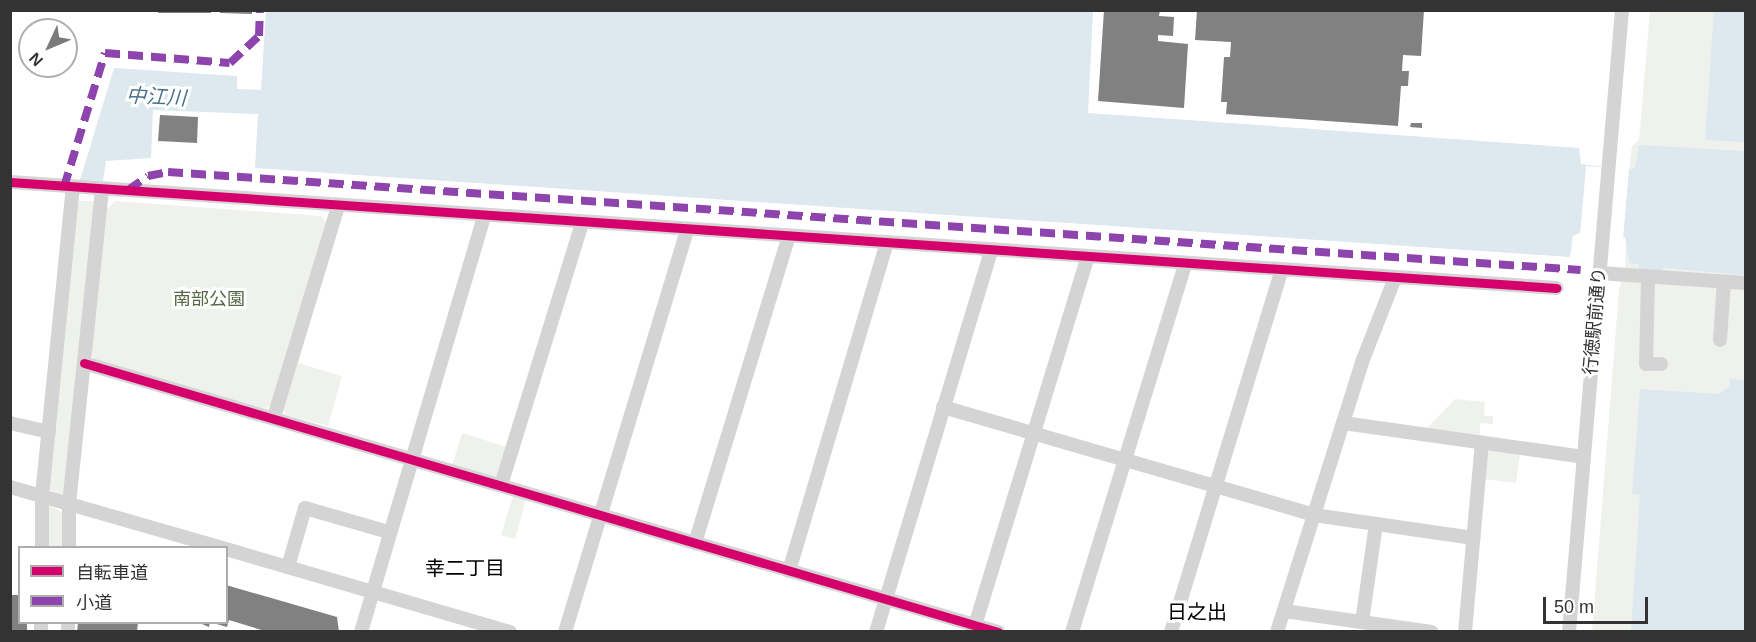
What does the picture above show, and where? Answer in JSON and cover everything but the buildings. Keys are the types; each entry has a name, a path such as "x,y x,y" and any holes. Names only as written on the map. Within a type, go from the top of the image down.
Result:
{"street":[{"name":"行徳駅前通り","path":"1569,632 1622,10"},
{"path":"10,182 582,224 1556,288"},
{"path":"42,546 42,496 73,188"},
{"path":"69,546 69,504 102,190"},
{"path":"274,417 338,207"},
{"path":"361,632 370,591 484,217"},
{"path":"501,485 582,224"},
{"path":"565,632 687,231"},
{"path":"695,543 788,238"},
{"path":"789,571 887,243"},
{"path":"876,632 884,598 991,251"},
{"path":"974,628 1088,257"},
{"path":"1072,632 1185,264"},
{"path":"1171,632 1282,270"},
{"path":"1599,273 1746,283"},
{"path":"1648,276 1646,364 1660,364"},
{"path":"1277,632 1343,423 1395,279"},
{"path":"1720,340 1724,282"},
{"path":"84,363 884,598 974,628 998,632"},
{"path":"943,407 1314,515 1473,538"},
{"path":"10,423 49,432"},
{"path":"1343,423 1584,457"},
{"path":"1465,632 1482,443"},
{"path":"10,487 218,546"},
{"path":"288,567 305,508 388,532"},
{"path":"1362,622 1376,524"},
{"path":"228,549 510,632"},
{"path":"1284,611 1432,632"},
{"path":"458,632 461,617"}],"green space":[{"path":"1650,11 1745,11 1745,631 1592,632 1619,290 1625,268 1629,169 1632,146 1639,140"},
{"path":"77,201 98,201 63,496 47,489"},
{"name":"南部公園","path":"115,201 321,216 326,222 272,405 265,409 96,361 90,353 105,211"},
{"path":"298,363 342,376 328,426 287,415 283,409"},
{"path":"1455,399 1485,402 1484,416 1493,416 1493,424 1480,423 1480,435 1426,429"},
{"path":"462,433 507,447 499,475 493,479 452,466"},
{"path":"1487,450 1520,454 1516,483 1484,479"},
{"path":"513,496 526,500 515,539 501,535"},
{"path":"51,506 65,514 65,546 47,546 47,509"}],"water":[{"name":"中江川","path":"266,11 1093,11 1088,113 1579,148 1581,164 1629,170 1635,168 1639,145 1745,151 1745,275 1663,268 1662,271 1639,270 1639,264 1629,263 1625,237 1580,233 1573,236 1570,257 255,168 258,114 153,110 151,158 106,161 103,181 80,180 114,68 237,76 237,89 261,90"},
{"path":"1714,11 1745,11 1745,142 1705,140"},
{"path":"1730,379 1744,380 1745,391 1745,631 1631,631 1640,495 1632,494 1640,389 1719,394 1729,387"}],"pier":[{"path":"1586,166 1629,169 1623,239 1580,236"}],"marked path":[{"path":"64,187 105,53 230,63 259,36 260,10"},
{"path":"128,190 148,176 168,172 1581,270"}],"cycle path":[{"path":"10,182 1556,288"},
{"path":"84,363 998,632"}],"district":[{"name":"幸二丁目","path":"465,568"},
{"name":"日之出","path":"1197,612"}]}
